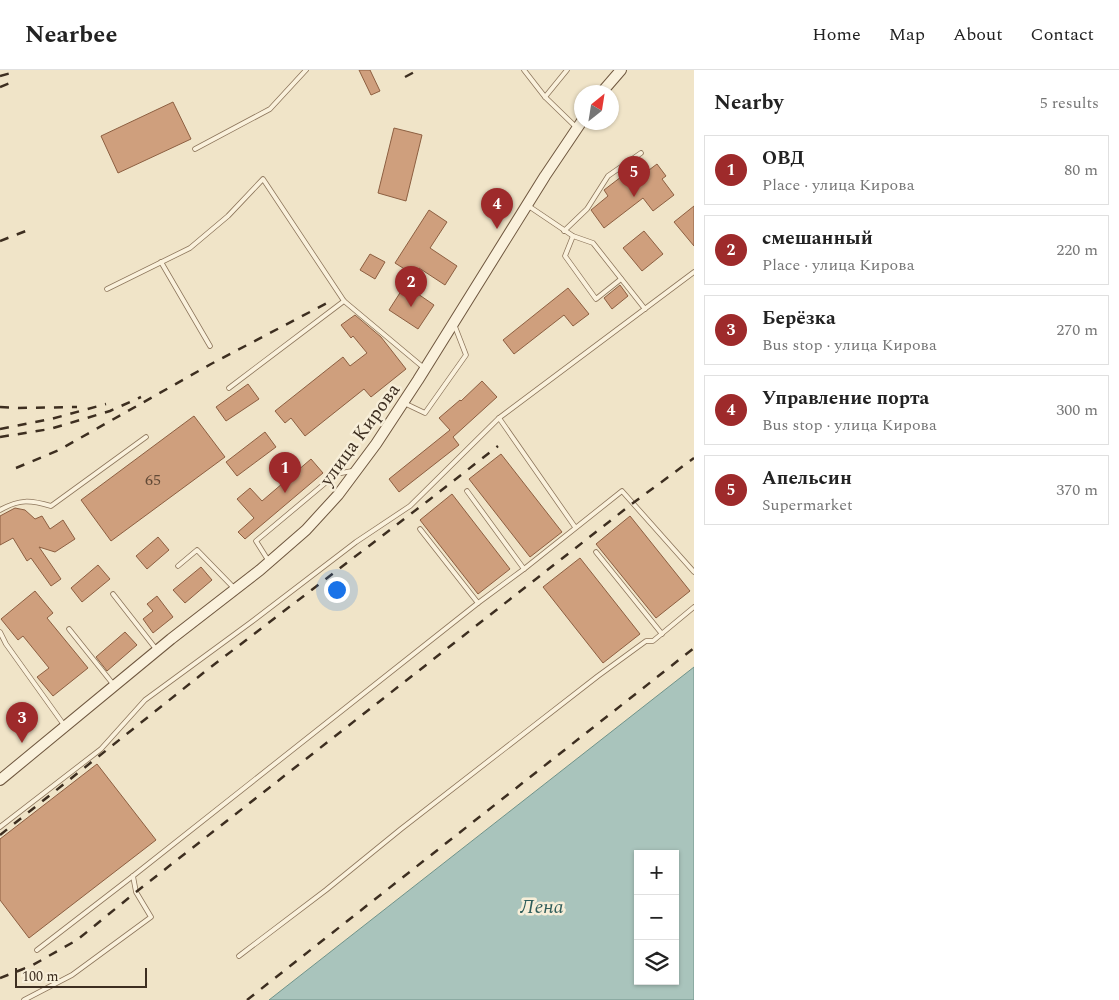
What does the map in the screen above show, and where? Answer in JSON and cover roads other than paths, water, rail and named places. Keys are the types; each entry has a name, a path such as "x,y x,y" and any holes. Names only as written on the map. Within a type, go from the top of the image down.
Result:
{"main road":[{"path":"608,85 620,70"},
{"name":"улица Кирова","path":"0,780 158,650 269,562 306,530 338,495 404,403 576,130"}],"lane":[{"path":"196,150 270,109 306,70"},
{"path":"524,70 544,97 574,121"},
{"path":"544,97 567,70"},
{"path":"564,231 587,209 608,176 641,154"},
{"path":"106,289 190,248 228,216 263,179 344,301 426,369"},
{"path":"527,205 564,231 593,243 645,309"},
{"path":"573,236 565,256 596,299 621,279"},
{"path":"161,262 210,346"},
{"path":"0,827 102,749 145,700 356,542 410,506 498,418 694,272"},
{"path":"229,388 344,301"},
{"path":"404,403 425,413 466,355 454,324"},
{"path":"498,418 575,527"},
{"path":"0,510 23,502 34,501 51,506 146,437"},
{"path":"269,562 256,541 336,474 356,470"},
{"path":"468,491 524,569"},
{"path":"37,950 134,876 622,491 694,572"},
{"path":"420,529 478,603"},
{"path":"178,566 197,550 235,589"},
{"path":"596,552 662,634"},
{"path":"113,594 158,650"},
{"path":"239,956 598,676 646,641 653,641 694,607"},
{"path":"69,629 114,686"},
{"path":"0,632 6,644 65,726"},
{"path":"24,1000 72,975 151,917 136,892 134,876"}],"water":[{"name":"Лена","path":"694,667 694,1000 269,1000"}],"railway":[{"path":"405,77 418,70"},
{"path":"0,76 11,73"},
{"path":"0,87 15,81"},
{"path":"0,241 31,229"},
{"path":"16,468 59,450 211,364 327,303"},
{"path":"0,437 50,429 110,411 141,397"},
{"path":"0,429 51,419 106,404"},
{"path":"0,407 77,407"},
{"path":"0,835 207,670 498,446"},
{"path":"0,978 31,966 77,940 633,503 694,458"},
{"path":"247,1000 694,648"}],"place":[{"name":"Апельсин","path":"634,197"},
{"name":"Управление порта","path":"497,229"},
{"name":"смешанный","path":"411,307"},
{"name":"ОВД","path":"285,493"},
{"name":"Берёзка","path":"22,743"}]}
